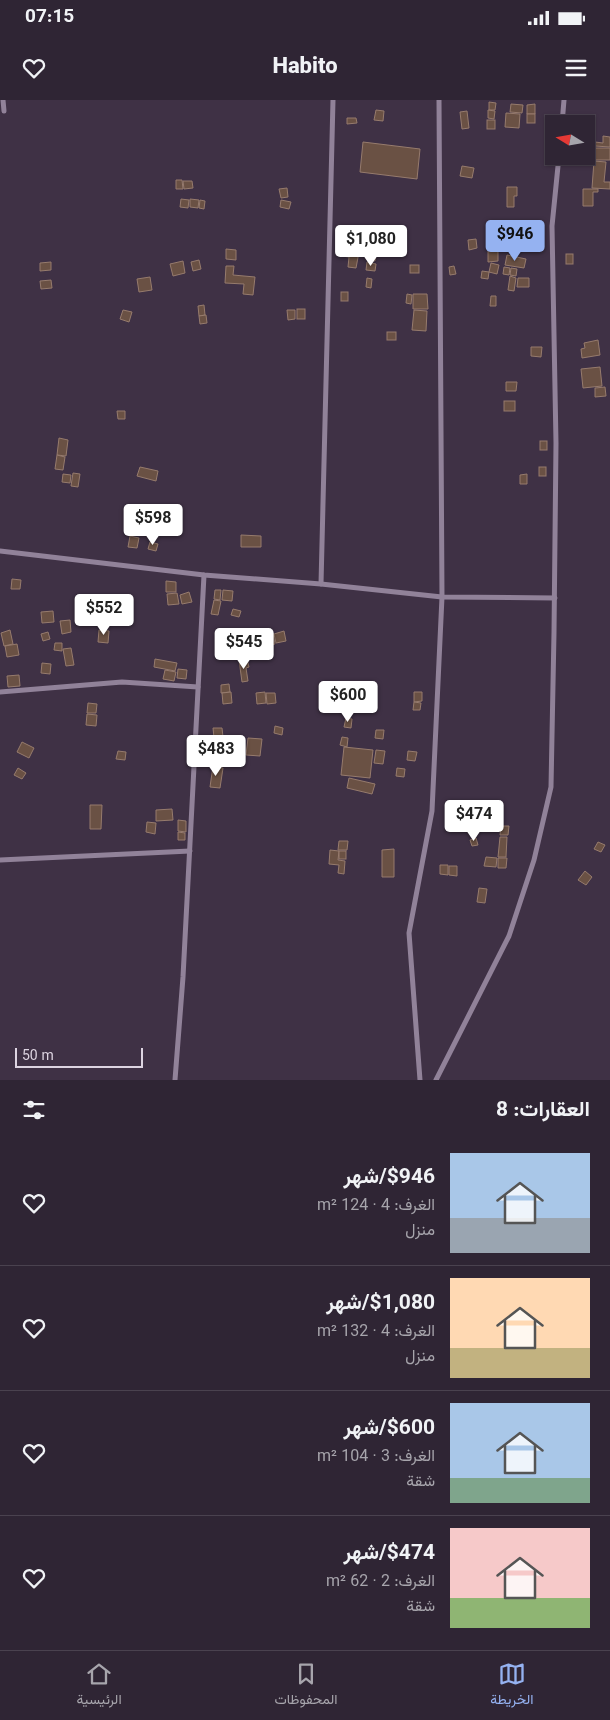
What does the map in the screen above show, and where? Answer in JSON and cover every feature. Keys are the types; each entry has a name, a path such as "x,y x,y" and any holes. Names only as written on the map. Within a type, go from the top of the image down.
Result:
{"street":[{"path":"4,100 4,111"},
{"path":"321,584 333,100"},
{"path":"420,1080 409,933 432,811 442,596 439,100"},
{"path":"563,115 564,100"},
{"path":"436,1080 509,936 534,860 550,787 555,598 556,442 552,226 557,165"},
{"path":"0,551 204,575 442,596 555,598"},
{"path":"175,1080 183,977 204,575"},
{"path":"0,692 122,682 198,688"},
{"path":"0,860 190,851"}],"building":[{"path":"489,102 496,103 495,110 489,110"},
{"path":"511,104 523,105 522,113 510,112"},
{"path":"535,104 535,114 527,114 527,105"},
{"path":"376,110 384,111 383,121 374,120"},
{"path":"488,110 495,111 494,119 488,118"},
{"path":"467,111 469,128 462,129 460,112"},
{"path":"506,113 520,114 519,128 505,127"},
{"path":"527,114 535,114 535,123 527,123"},
{"path":"347,118 356,118 357,123 347,124"},
{"path":"487,120 495,120 495,129 487,129"},
{"path":"603,136 610,137 610,147 595,146 595,142 603,143"},
{"path":"363,142 420,149 417,179 360,172"},
{"path":"595,148 610,148 610,160 595,160"},
{"path":"595,161 606,162 604,182 610,182 610,189 592,188"},
{"path":"462,166 474,168 472,178 460,176"},
{"path":"176,180 182,180 183,189 176,189"},
{"path":"183,181 192,181 193,188 184,189"},
{"path":"507,187 517,187 517,196 514,196 514,207 507,207"},
{"path":"287,188 288,197 281,198 279,189"},
{"path":"583,189 598,189 598,192 593,192 593,206 583,206"},
{"path":"181,199 189,200 188,208 180,207"},
{"path":"190,199 199,200 198,208 190,207"},
{"path":"200,200 205,201 204,209 199,208"},
{"path":"281,200 291,202 289,209 280,207"},
{"path":"476,239 477,248 469,250 468,240"},
{"path":"226,249 236,250 236,260 226,259"},
{"path":"343,250 359,252 356,268 348,267 349,257 342,256"},
{"path":"488,251 498,251 498,261 488,262"},
{"path":"368,252 376,253 375,261 366,259"},
{"path":"566,254 573,254 573,264 566,264"},
{"path":"507,255 526,259 524,268 505,265"},
{"path":"199,260 201,269 193,271 191,262"},
{"path":"183,261 185,273 173,276 170,264"},
{"path":"51,262 51,270 40,271 40,263"},
{"path":"367,262 376,264 375,271 366,270"},
{"path":"491,263 499,265 497,274 489,272"},
{"path":"410,265 419,265 419,273 410,273"},
{"path":"226,266 234,266 233,275 255,277 253,295 243,294 244,284 225,283"},
{"path":"454,266 456,274 450,275 449,267"},
{"path":"504,267 510,268 509,275 503,274"},
{"path":"511,268 517,269 516,276 510,275"},
{"path":"482,271 489,272 488,279 481,278"},
{"path":"510,276 516,278 514,291 508,290"},
{"path":"150,277 152,290 139,292 137,279"},
{"path":"367,278 372,279 371,288 366,287"},
{"path":"518,278 529,278 529,287 517,287"},
{"path":"51,280 52,288 41,289 40,281"},
{"path":"341,292 348,292 348,301 341,301"},
{"path":"407,294 412,295 411,304 406,303"},
{"path":"413,294 427,294 428,309 413,309"},
{"path":"491,296 496,296 496,306 490,306"},
{"path":"204,305 205,315 199,316 198,306"},
{"path":"297,309 305,309 305,319 297,319"},
{"path":"123,310 132,312 129,322 120,319"},
{"path":"287,310 295,310 295,319 288,320"},
{"path":"414,310 427,311 426,331 412,330"},
{"path":"206,315 207,323 200,324 199,316"},
{"path":"387,332 396,332 396,340 387,340"},
{"path":"598,340 600,355 582,358 581,349 585,348 584,343"},
{"path":"531,347 542,347 541,357 531,356"},
{"path":"600,367 602,386 583,388 581,369"},
{"path":"506,382 517,382 516,391 506,391"},
{"path":"605,387 606,396 595,397 595,388"},
{"path":"504,401 515,401 515,411 504,411"},
{"path":"117,411 125,411 125,419 118,419"},
{"path":"59,438 68,440 66,456 57,455"},
{"path":"540,441 547,441 547,450 540,450"},
{"path":"57,455 65,457 63,470 55,469"},
{"path":"140,467 158,471 156,481 137,476"},
{"path":"539,467 546,467 546,476 539,476"},
{"path":"73,473 80,474 78,487 71,486"},
{"path":"63,474 71,475 70,483 62,482"},
{"path":"527,474 527,484 520,484 520,475"},
{"path":"241,535 261,536 261,547 241,547"},
{"path":"130,536 139,538 137,548 128,547"},
{"path":"150,542 158,544 156,551 148,549"},
{"path":"12,579 21,580 20,589 11,589"},
{"path":"166,581 176,582 176,592 166,592"},
{"path":"215,590 221,590 220,600 214,599"},
{"path":"223,590 233,591 232,601 222,600"},
{"path":"189,592 192,602 182,604 180,595"},
{"path":"177,593 179,604 168,605 167,594"},
{"path":"214,600 221,601 218,615 211,614"},
{"path":"233,609 241,611 239,617 231,615"},
{"path":"53,611 54,622 42,623 41,612"},
{"path":"70,620 71,632 62,634 60,621"},
{"path":"10,630 13,644 4,646 1,633"},
{"path":"99,630 109,631 108,643 98,642"},
{"path":"284,631 286,641 276,643 274,634"},
{"path":"48,632 50,639 43,641 41,634"},
{"path":"273,633 275,644 266,646 263,635"},
{"path":"55,643 62,643 62,651 54,650"},
{"path":"17,644 19,655 7,657 5,646"},
{"path":"71,648 74,665 66,666 63,649"},
{"path":"155,659 177,663 175,671 154,667"},
{"path":"247,659 249,667 246,668 248,681 242,682 239,660"},
{"path":"42,663 51,664 50,674 41,673"},
{"path":"178,669 187,670 186,679 177,678"},
{"path":"165,670 176,672 174,681 163,679"},
{"path":"19,675 20,686 8,687 7,676"},
{"path":"229,684 230,692 221,693 221,685"},
{"path":"231,692 232,703 223,704 222,693"},
{"path":"265,692 266,703 257,704 256,693"},
{"path":"414,692 422,692 422,701 414,702"},
{"path":"266,693 275,693 276,703 267,704"},
{"path":"414,702 421,703 420,710 413,710"},
{"path":"88,703 97,704 96,713 87,713"},
{"path":"87,714 97,715 96,726 86,725"},
{"path":"346,718 352,719 351,728 344,727"},
{"path":"275,726 283,728 282,735 274,733"},
{"path":"213,728 222,728 223,737 214,738"},
{"path":"376,730 384,730 383,739 375,738"},
{"path":"342,737 348,738 347,747 340,745"},
{"path":"248,738 262,739 260,756 246,755"},
{"path":"223,739 223,749 215,749 214,740"},
{"path":"22,742 34,748 29,758 17,752"},
{"path":"344,747 373,750 370,778 341,775"},
{"path":"376,750 385,751 383,764 374,763"},
{"path":"118,751 126,752 125,760 116,759"},
{"path":"408,751 417,752 415,761 407,760"},
{"path":"213,766 223,768 220,788 210,787"},
{"path":"18,768 26,773 22,779 14,775"},
{"path":"397,768 405,769 404,777 396,776"},
{"path":"349,778 375,784 372,794 347,788"},
{"path":"90,805 102,805 101,829 90,829"},
{"path":"172,809 173,820 156,821 156,810"},
{"path":"178,820 186,821 186,832 178,831"},
{"path":"147,822 156,823 155,834 146,832"},
{"path":"501,826 509,826 508,835 500,835"},
{"path":"178,832 185,833 185,840 178,840"},
{"path":"500,837 507,837 506,857 498,857"},
{"path":"476,838 478,845 472,846 470,840"},
{"path":"339,841 348,841 347,850 338,850"},
{"path":"598,842 605,845 601,852 594,849"},
{"path":"394,849 394,877 382,877 382,850"},
{"path":"330,850 339,851 338,860 345,861 344,874 338,873 339,865 329,864"},
{"path":"339,851 346,851 346,859 339,859"},
{"path":"486,857 497,858 496,867 484,866"},
{"path":"498,858 507,858 506,868 498,868"},
{"path":"440,865 448,865 448,875 440,874"},
{"path":"449,866 457,866 457,876 449,875"},
{"path":"585,871 592,877 586,885 578,880"},
{"path":"479,888 487,889 485,903 477,902"}]}
